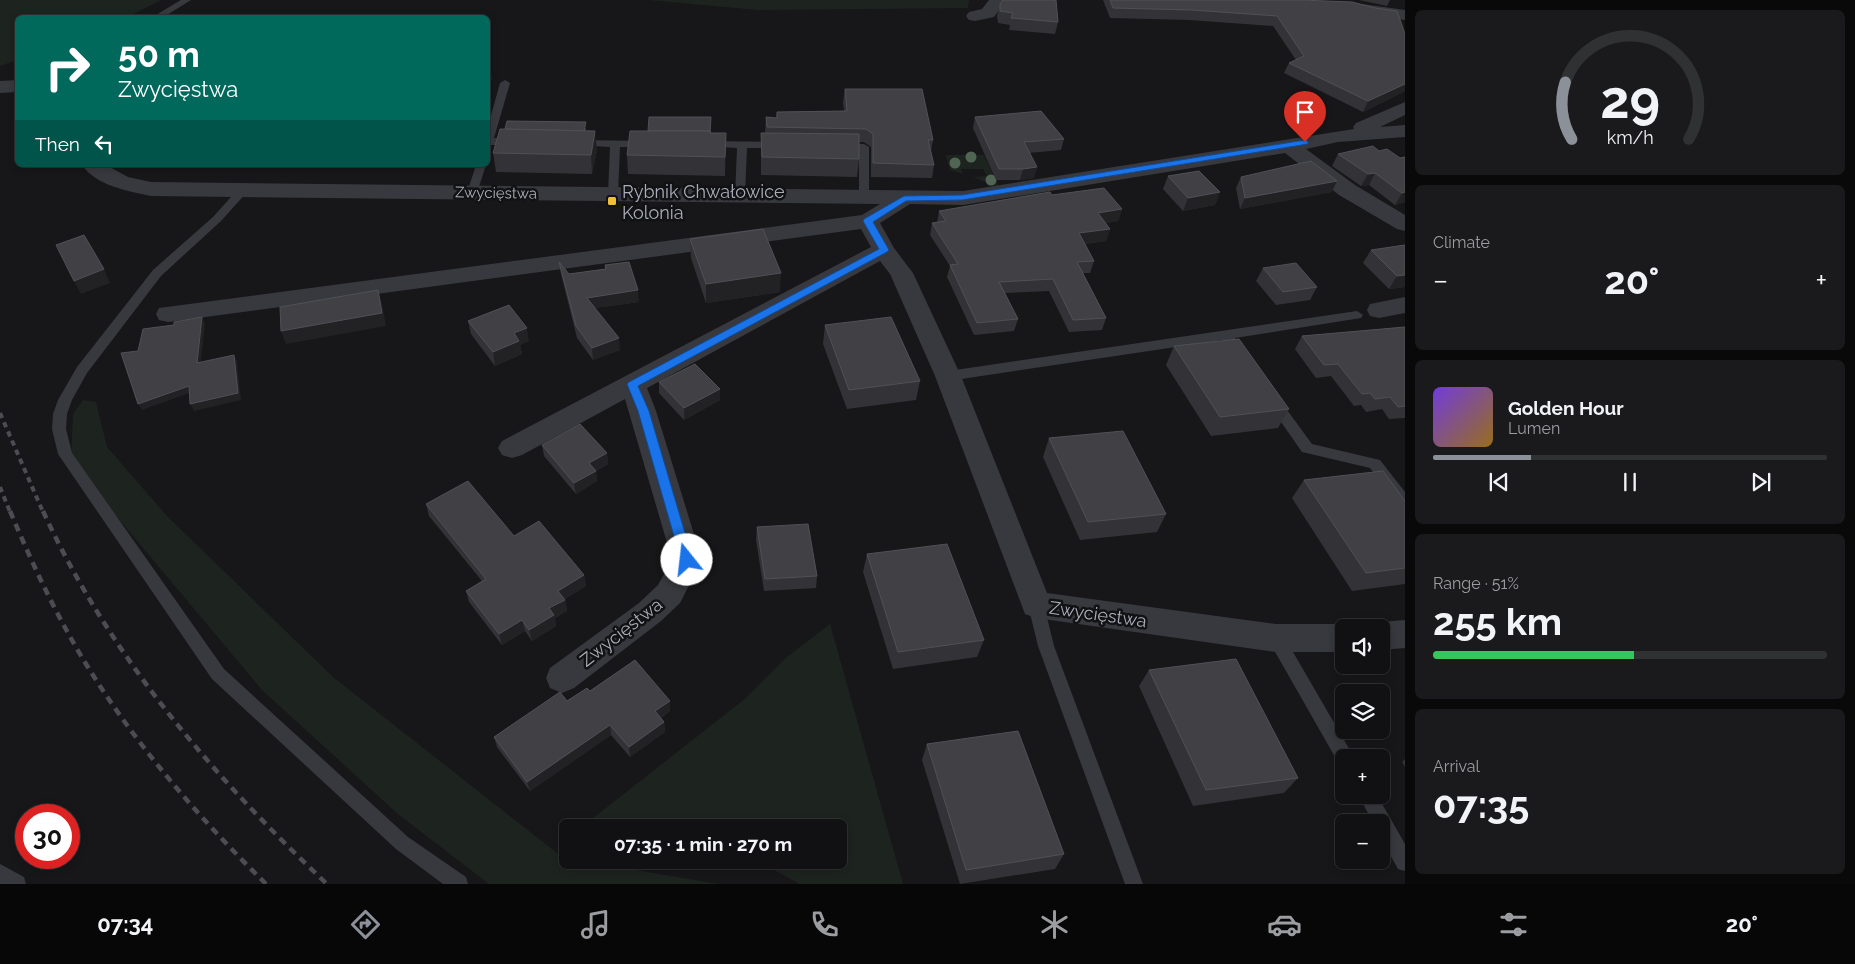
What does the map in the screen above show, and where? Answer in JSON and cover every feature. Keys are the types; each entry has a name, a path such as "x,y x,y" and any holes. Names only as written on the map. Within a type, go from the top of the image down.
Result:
{"street":[{"path":"975,16 988,13 998,0"},
{"path":"1349,5 1371,11 1405,15"},
{"path":"0,87 15,86"},
{"path":"1338,136 1370,125 1405,108"},
{"path":"168,314 865,209 904,198 962,198 1289,146 1338,136 1405,131"},
{"path":"1289,146 1347,190 1405,224"},
{"name":"Zwycięstwa","path":"96,167 108,176 125,184 151,189 740,196 865,209 884,250 901,273 948,376 1036,605 1276,638 1335,638"},
{"path":"512,448 884,250"},
{"path":"1368,313 1405,305"},
{"name":"Zwycięstwa","path":"562,678 650,612 669,594 687,560 643,411 632,384"},
{"path":"1390,635 1405,634"}],"lane":[{"path":"161,15 187,0"},
{"path":"490,135 506,83"},
{"path":"490,142 527,142"},
{"path":"566,142 654,144"},
{"path":"613,194 616,143"},
{"path":"693,144 789,146"},
{"path":"740,196 742,145"},
{"path":"827,146 864,146 865,209"},
{"path":"472,193 480,167"},
{"path":"244,189 216,220 158,272 82,370 65,400 60,414 59,430 65,454 218,674 402,843 459,884"},
{"path":"948,376 1368,313"},
{"path":"1226,335 1247,365"},
{"path":"1264,388 1307,448 1375,464 1405,503"},
{"path":"1036,605 1046,646 1134,884"},
{"path":"1276,638 1340,749"},
{"path":"1372,804 1405,862"},
{"path":"0,873 17,884"}],"shaded area":[{"path":"0,0 161,0 131,15 15,15 15,61 0,66"},
{"path":"649,0 969,0 968,8 758,10"},
{"path":"946,155 984,155 999,187 973,177 987,176 983,169 961,169 963,174 950,170"},
{"path":"83,400 96,402 107,447 167,516 333,677 559,855 559,869 630,869 718,884 489,884 398,814 262,690 71,462 73,414"},
{"path":"830,624 903,884 800,884 772,869 847,869 847,819 592,819 746,698 787,657"}],"building":[{"path":"1003,0 1056,0 1058,22 1011,18 1013,13 1000,11 1000,4"},
{"path":"1110,0 1301,0 1352,2 1397,11 1405,34 1405,84 1368,101 1289,63 1304,56 1277,16 1192,10 1113,8"},
{"path":"845,89 922,89 933,140 928,140 934,165 873,163 873,134 866,129 767,127 766,117 777,118 777,112 847,111"},
{"path":"1041,111 1064,139 1024,142 1037,167 999,169 975,117"},
{"path":"649,117 711,117 710,133 710,131 648,131"},
{"path":"507,121 586,122 584,131 505,129"},
{"path":"500,129 595,131 591,155 493,153"},
{"path":"630,131 710,131 710,133 726,133 725,157 627,155"},
{"path":"761,133 859,134 859,159 762,157"},
{"path":"1373,146 1379,151 1387,149 1400,158 1405,157 1405,192 1402,193 1375,173 1368,174 1338,154"},
{"path":"1311,161 1337,181 1245,198 1241,177"},
{"path":"1199,171 1220,192 1188,198 1168,176"},
{"path":"1104,188 1122,209 1098,213 1110,229 1079,233 1094,261 1077,262 1106,318 1073,320 1053,279 999,282 1018,319 977,323 950,265 958,264 932,223 946,221 939,211 1050,192 1052,195"},
{"path":"763,229 781,273 706,284 690,239"},
{"path":"84,235 104,269 74,281 56,245"},
{"path":"1405,245 1405,275 1397,276 1371,250"},
{"path":"559,262 569,274 606,269 605,265 629,262 638,290 587,298 619,338 592,348 576,326"},
{"path":"1296,263 1317,287 1283,292 1263,268"},
{"path":"378,290 382,313 281,331 280,307"},
{"path":"509,305 527,328 514,333 519,341 493,352 468,321"},
{"path":"202,317 197,363 234,355 238,393 190,404 189,386 138,404 121,353 138,351 143,329 174,325 174,322"},
{"path":"891,317 920,381 849,390 825,325"},
{"path":"1405,327 1405,406 1398,407 1390,397 1375,399 1370,393 1362,394 1338,364 1324,365 1302,336"},
{"path":"1239,339 1289,409 1220,417 1174,346"},
{"path":"695,364 720,389 684,408 659,382"},
{"path":"580,424 607,453 589,463 596,471 574,483 542,445"},
{"path":"1123,431 1166,514 1088,522 1049,438"},
{"path":"1383,471 1405,501 1405,568 1366,573 1304,480"},
{"path":"468,481 514,536 539,521 584,575 558,591 565,600 549,608 554,615 529,630 522,620 499,634 466,591 486,579 426,504"},
{"path":"808,524 817,576 765,579 757,527"},
{"path":"947,544 984,640 898,652 867,554"},
{"path":"1236,659 1298,778 1206,790 1149,670"},
{"path":"635,660 670,701 655,711 664,722 629,747 610,725 527,782 494,737 560,692 567,701 587,688 590,691"},
{"path":"1018,731 1064,854 966,870 927,744"}],"railway":[{"path":"0,413 43,512"},
{"path":"0,487 10,512"},
{"path":"10,511 55,608 105,694 169,779 216,833 266,884"},
{"path":"43,511 69,564 99,615 167,711 243,800 327,884"}],"place":[{"name":"Rybnik Chwałowice Kolonia","path":"612,201"}],"route":[{"path":"687,560 643,411 632,384 884,250 868,221 904,198 962,198 1305,142"}]}
